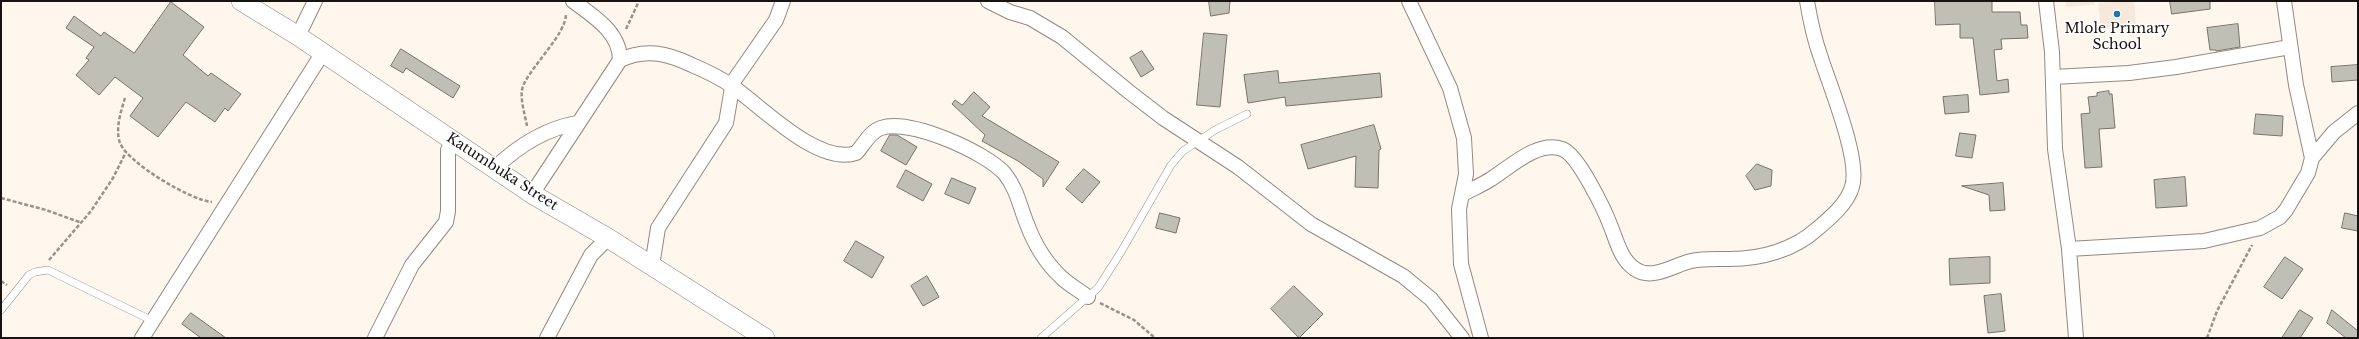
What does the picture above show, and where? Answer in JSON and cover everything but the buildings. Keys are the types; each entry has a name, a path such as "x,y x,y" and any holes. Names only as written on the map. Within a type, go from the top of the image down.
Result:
{"main road":[{"name":"Katumbuka Street","path":"241,1 298,36 322,54 532,194 608,238 766,338"}],"street":[{"path":"298,36 315,1"},
{"path":"652,266 654,240 664,217 726,123 732,86 776,20 783,1"},
{"path":"988,1 1010,12 1030,18 1062,37 1128,91 1238,168 1312,224 1387,265 1424,291 1462,338"},
{"path":"1409,1 1450,88 1464,138 1466,165 1463,194 1459,209 1461,264 1481,338"},
{"path":"1463,194 1526,157 1547,147 1557,147 1568,151 1579,165 1611,226 1622,255 1636,270 1653,273 1692,261 1756,257 1802,241 1832,217 1852,187 1854,176 1850,151 1819,54 1807,1"},
{"path":"2046,1 2053,77 2055,149 2069,248 2076,338"},
{"path":"2069,248 2204,241 2260,228 2280,217 2286,210 2311,168 2312,158 2290,47 2284,1"},
{"path":"569,4 610,31 619,54"},
{"path":"2053,77 2129,73 2176,67 2290,47"},
{"path":"619,54 644,52 664,54 713,74 732,86 791,133 812,145 841,155 856,153 878,129 891,126 906,127 932,134 983,156 1006,176 1018,198 1030,232 1046,260 1061,277 1088,297"},
{"path":"142,338 322,54"},
{"path":"532,194 619,54"},
{"path":"2312,158 2334,132 2358,114"},
{"path":"495,168 531,139 557,128 577,123"},
{"path":"375,338 412,265 446,222 448,212 448,150 453,140"},
{"path":"547,338 591,255 608,238"}],"lane":[{"path":"1041,338 1088,297 1106,276 1171,165 1183,151 1197,140 1247,114"},
{"path":"1,310 29,275 43,270 52,271 153,321"}],"path":[{"path":"619,54 639,1"},
{"path":"531,139 524,108 523,86 563,26 569,4"},
{"path":"125,98 118,130 120,141 126,151 180,192 199,200 226,204"},
{"path":"43,270 50,258 82,223 109,184 126,151"},
{"path":"1,198 46,210 82,223"},
{"path":"2207,338 2216,311 2260,228"},
{"path":"1088,297 1124,313 1155,338"}],"shaded area":[{"path":"2066,1 2094,1 2094,5 2066,7"},
{"name":"Mlole Primary School","path":"2134,1 2136,24 2101,28 2098,3"}],"place":[{"name":"Mlole Primary School","path":"2117,14"}]}
